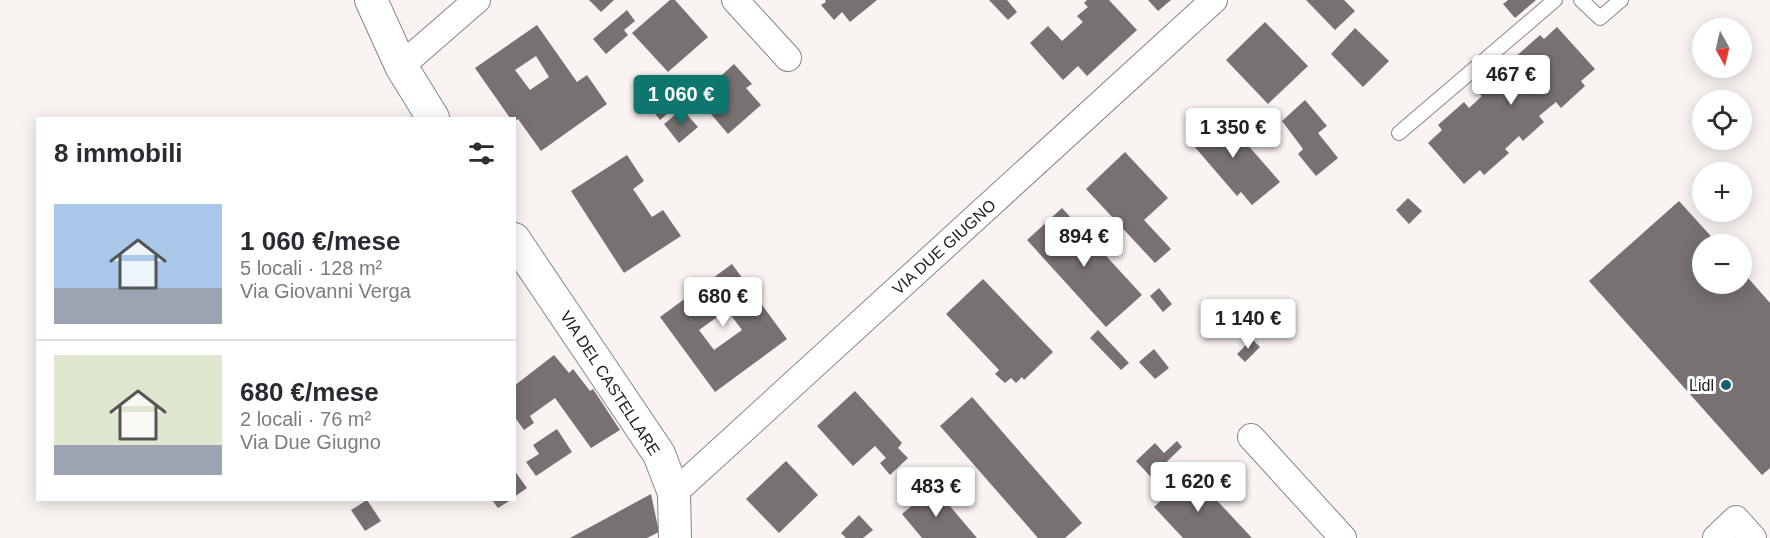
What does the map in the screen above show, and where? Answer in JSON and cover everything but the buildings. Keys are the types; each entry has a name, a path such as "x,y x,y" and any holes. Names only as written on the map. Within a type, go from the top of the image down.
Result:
{"street":[{"path":"371,0 401,66 433,117"},
{"path":"401,66 477,0"},
{"path":"735,0 788,58"},
{"name":"VIA DUE GIUGNO","path":"674,493 1214,0"},
{"name":"VIA DEL CASTELLARE","path":"516,242 659,454 674,493 675,538"},
{"path":"1251,437 1343,538"},
{"path":"1716,538 1736,519 1753,538"}],"lane":[{"path":"1399,133 1555,0"},
{"path":"1581,0 1600,18 1621,0"}],"place":[{"name":"Lidl","path":"1726,385"}]}
